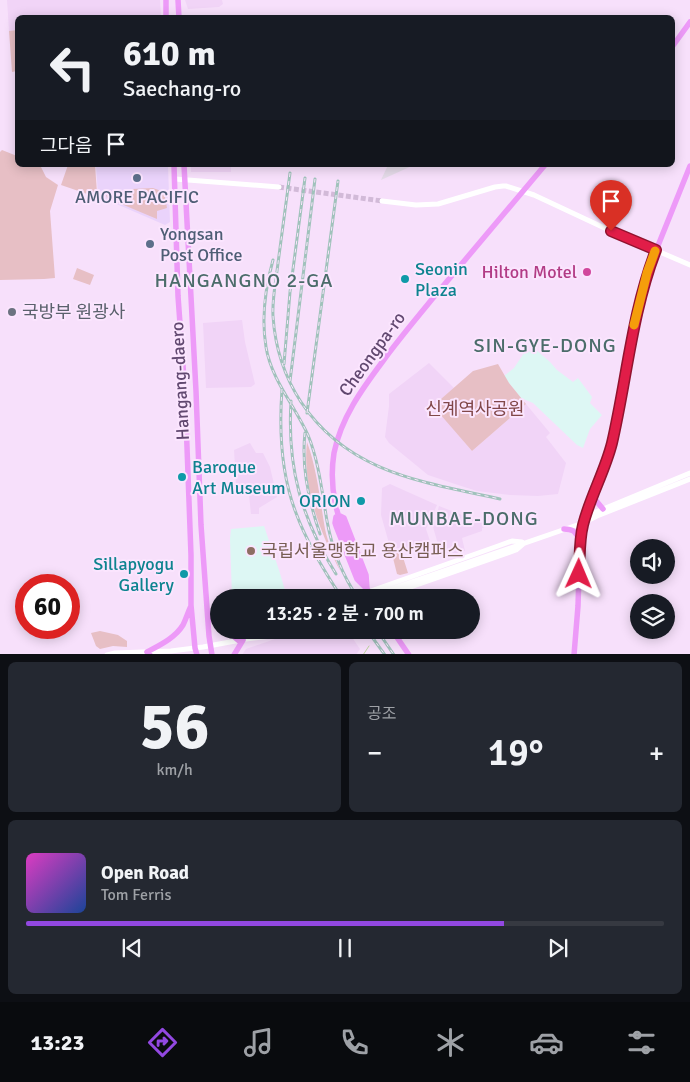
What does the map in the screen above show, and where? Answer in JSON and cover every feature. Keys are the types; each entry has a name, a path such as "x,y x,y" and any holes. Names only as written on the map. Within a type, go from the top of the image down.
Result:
{"main road":[{"path":"166,0 166,15"},
{"path":"178,0 179,15"},
{"path":"675,43 690,22"},
{"path":"574,654 580,540 584,522 605,468 612,444 636,314 647,273 690,166"},
{"name":"Hangang-daero","path":"174,167 178,296 185,393 191,605 196,651"},
{"name":"Hangang-daero","path":"184,167 196,391 200,525 212,654"},
{"name":"Cheongpa-ro","path":"366,589 339,521 334,498 332,480 335,452 343,426 356,398 398,341 542,167"},
{"path":"175,179 279,187"},
{"path":"382,201 416,205 438,204 503,186 534,195 690,265"},
{"path":"606,509 688,480 690,474"},
{"path":"387,589 584,522 606,509 690,474"},
{"path":"593,497 606,509"},
{"path":"336,517 344,518 366,575 369,595 357,579 336,526 336,517"},
{"path":"564,529 571,529 580,540"},
{"path":"385,589 512,541 526,542"},
{"path":"405,589 516,550 526,542"},
{"path":"148,653 170,639 177,632 183,625 191,605"},
{"path":"234,654 243,640 246,639"},
{"path":"106,654 196,651 210,646 250,639"},
{"path":"398,639 409,654"}],"shaded area":[{"path":"7,0 160,0 161,15 15,15 15,30 9,31"},
{"path":"185,0 222,0 223,4 219,7 188,9"},
{"path":"96,167 168,167 170,222 165,225 98,196"},
{"path":"191,167 231,167 231,172 191,172"},
{"path":"387,167 410,167 381,180"},
{"path":"242,320 255,384 251,387 206,388 203,323"},
{"path":"535,349 573,382 578,378 592,397 590,403 602,415 590,429 583,448 577,445 533,403 521,398 504,376 514,368 526,350 530,352"},
{"path":"429,363 454,388 434,406 472,451 526,404 550,433 546,437 566,463 558,494 538,496 510,495 477,491 428,475 389,443 385,437 389,394"},
{"path":"250,443 256,453 263,453 270,467 277,497 259,508 259,514 251,514 248,486 236,483 234,450"},
{"path":"390,484 437,505 426,529 430,541 392,554 381,515 382,488"},
{"path":"439,506 487,526 482,528 482,531 462,538 465,551 442,558 433,527"},
{"name":"국립서울맹학교 용산캠퍼스","path":"264,526 285,589 232,589 231,529"},
{"path":"275,639 353,639 360,649 357,654 243,654 246,649"}],"green space":[{"path":"15,30 15,71 12,72 9,31"},
{"path":"2,150 15,155 15,167 41,167 46,177 58,185 50,211 55,278 0,280 0,152"},
{"path":"67,167 95,167 97,193 93,196 61,185"},
{"path":"153,188 164,192 167,208 157,211 157,219 107,198 106,195 129,195 132,189"},
{"path":"77,268 94,275 90,285 73,279"},
{"name":"신계역사공원","path":"498,364 509,383 526,404 472,451 433,406 473,371"},
{"path":"307,442 316,474 326,535 341,572 324,535 314,509 308,483"},
{"path":"401,551 408,573 400,575 397,574 392,554"},
{"path":"100,631 118,635 127,641 127,647 113,646 100,649 96,646 91,633"}],"waterway":[{"path":"364,654 369,646"}],"tunnel":[{"path":"279,187 382,201"}],"railway":[{"path":"290,173 274,290 273,316 281,361 301,402 320,426 341,445 364,459 389,471 416,480 500,499"},
{"path":"284,364 290,292 305,178"},
{"path":"290,381 315,179"},
{"path":"307,413 338,181"},
{"path":"273,260 266,292 264,314 266,347 278,381 303,424 312,445 318,466 332,541 342,571 352,589"},
{"path":"282,389 282,452 291,498 300,524 322,567 336,589"},
{"path":"291,401 291,448 299,491 314,533 336,574"},
{"path":"305,433 305,471 312,510 320,534"},
{"path":"373,639 384,654"},
{"path":"383,639 393,654"}],"slow traffic":[{"path":"634,325 647,273 655,251"}],"place":[{"name":"AMORE PACIFIC","path":"137,178"},
{"name":"Yongsan Post Office","path":"150,244"},
{"name":"Hilton Motel","path":"587,272"},
{"name":"Seonin Plaza","path":"405,279"},
{"name":"국방부 원광사","path":"12,312"},
{"name":"Baroque Art Museum","path":"182,477"},
{"name":"ORION","path":"361,501"},
{"name":"국립서울맹학교 용산캠퍼스","path":"251,551"},
{"name":"Sillapyogu Gallery","path":"184,574"}],"district":[{"name":"HANGANGNO 2-GA","path":"244,280"},
{"name":"SIN-GYE-DONG","path":"545,345"},
{"name":"MUNBAE-DONG","path":"464,518"}],"route":[{"path":"579,574 580,540 584,522 596,486 605,468 612,444 636,314 647,273 656,250 611,231"}]}
